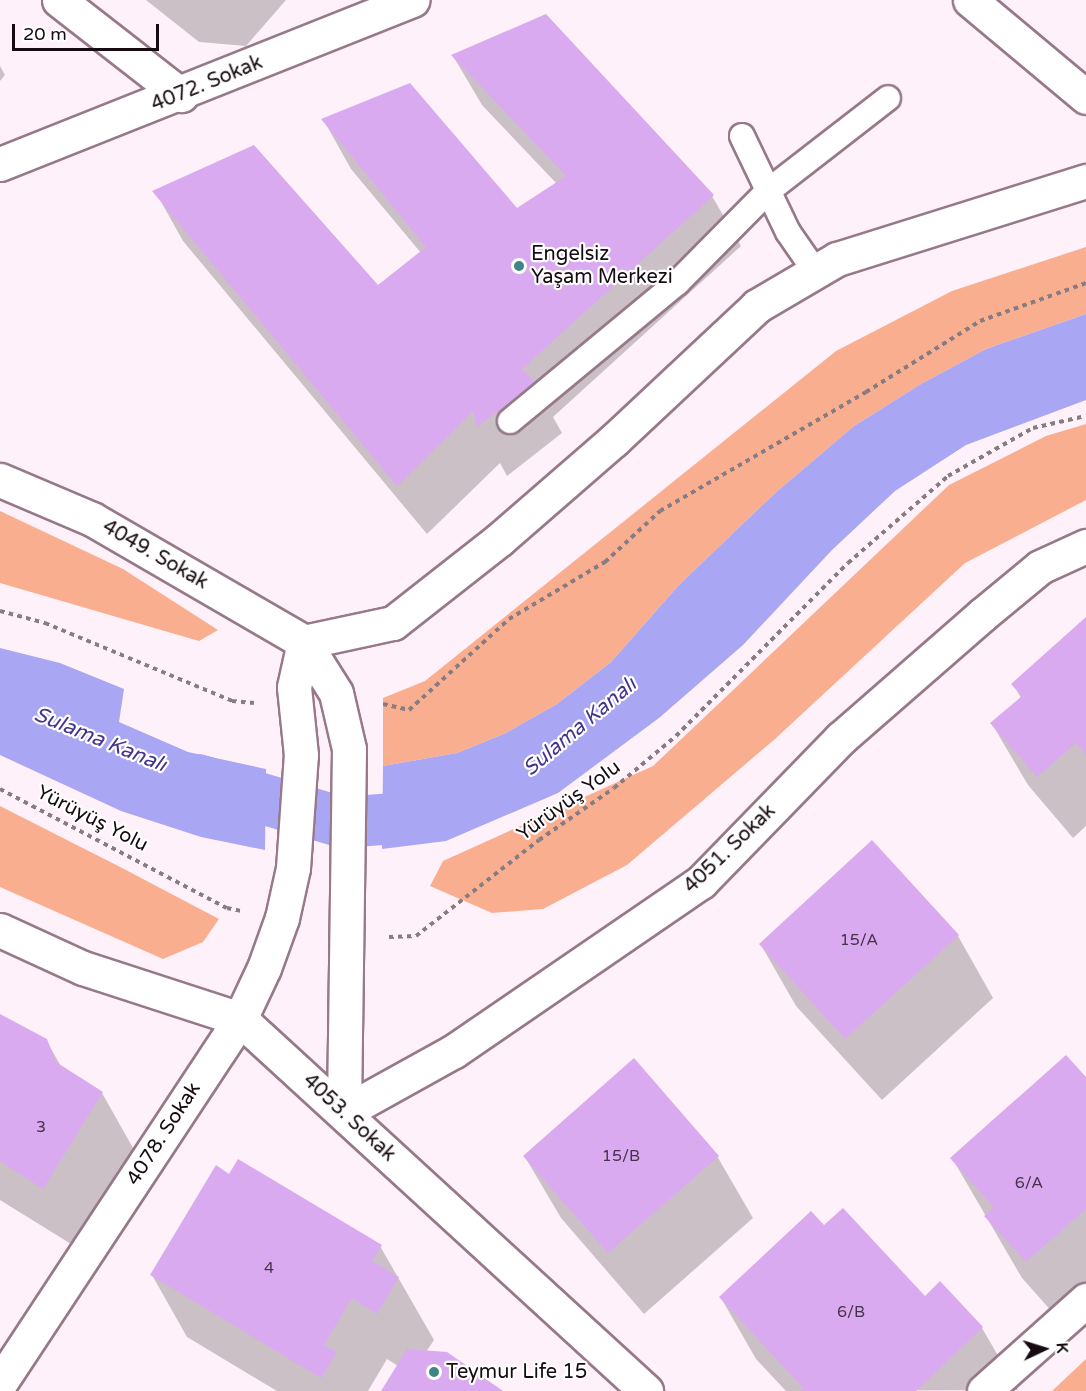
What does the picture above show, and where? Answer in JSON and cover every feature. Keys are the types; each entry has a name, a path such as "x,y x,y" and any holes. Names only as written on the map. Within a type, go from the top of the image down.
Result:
{"street":[{"path":"59,0 181,95"},
{"name":"4072. Sokak","path":"0,164 181,95 413,0"},
{"path":"970,0 1086,97"},
{"path":"344,1112 349,938 348,749 336,693 304,642 393,623 500,539 614,440 757,306 815,271 837,259 1086,181"},
{"name":"4049. Sokak","path":"0,480 92,519 304,642"},
{"name":"4051. Sokak","path":"344,1112 454,1051 701,882 841,738 964,630 1040,567 1086,546"},
{"name":"4078. Sokak","path":"0,1383 240,1019 282,918 293,868 302,755 294,687 304,642"},
{"name":"4053. Sokak","path":"0,930 82,968 240,1019 344,1112 555,1311 646,1391"},
{"path":"984,1391 1086,1300"}],"lane":[{"path":"510,421 677,283 767,192 888,98"},
{"path":"742,136 767,192 815,271"}],"path":[{"path":"336,693 409,710 509,619 605,562 660,511 866,392 980,321 1086,283"},
{"name":"Yürüyüş Yolu","path":"349,938 416,936 539,840 614,788 676,736 848,563 948,476 1033,428 1086,416"},
{"path":"0,611 45,623 232,701 296,706"},
{"name":"Yürüyüş Yolu","path":"0,789 227,908 282,918"}],"shaded area":[{"path":"1086,247 1086,314 986,349 921,384 854,426 774,494 679,585 611,662 557,704 506,733 457,753 383,766 383,698 425,681 836,351 952,291"},
{"path":"1086,424 1086,500 965,563 775,739 627,865 543,909 492,913 430,886 443,861 653,766 949,485 1046,436"},
{"path":"0,511 123,569 218,630 199,641 0,583"},
{"path":"0,806 219,919 203,942 163,959 0,887"},
{"path":"1086,1359 1086,1391 1052,1391"}],"water":[{"path":"1086,314 1086,400 966,445 895,491 832,550 743,645 659,718 558,793 446,841 382,849 383,766 457,753 506,733 557,704 611,662 679,585 774,494 854,426 921,384 986,349"},
{"path":"0,648 60,663 124,689 119,722 188,752 266,769 265,850 201,837 121,811 0,755"}],"building":[{"name":"Engelsiz Yaşam Merkezi","path":"546,14 714,195 522,369 535,382 477,427 473,411 397,486 152,191 254,145 378,285 426,247 321,119 410,83 517,208 566,176 451,55"},
{"path":"1086,617 1086,754 1076,743 1037,777 990,723 1022,696 1011,684"},
{"path":"872,840 959,935 845,1039 759,944"},
{"path":"0,1014 47,1039 56,1062 103,1092 43,1189 0,1161"},
{"path":"1066,1055 1086,1077 1086,1209 1026,1262 984,1216 994,1208 950,1158"},
{"path":"634,1058 719,1156 608,1253 523,1156"},
{"path":"238,1159 382,1245 372,1261 399,1277 377,1314 352,1298 324,1345 337,1352 321,1378 150,1275 216,1165 229,1174"},
{"path":"843,1208 925,1296 940,1281 983,1327 916,1391 800,1391 803,1388 719,1297 811,1211 824,1225"},
{"name":"Teymur Life 15","path":"407,1349 447,1352 503,1391 381,1391"}],"waterway":[{"name":"Sulama Kanalı","path":"197,779 342,822 419,816 452,806"}],"place":[{"name":"Engelsiz Yaşam Merkezi","path":"519,266"},
{"name":"Teymur Life 15","path":"434,1372"}]}
